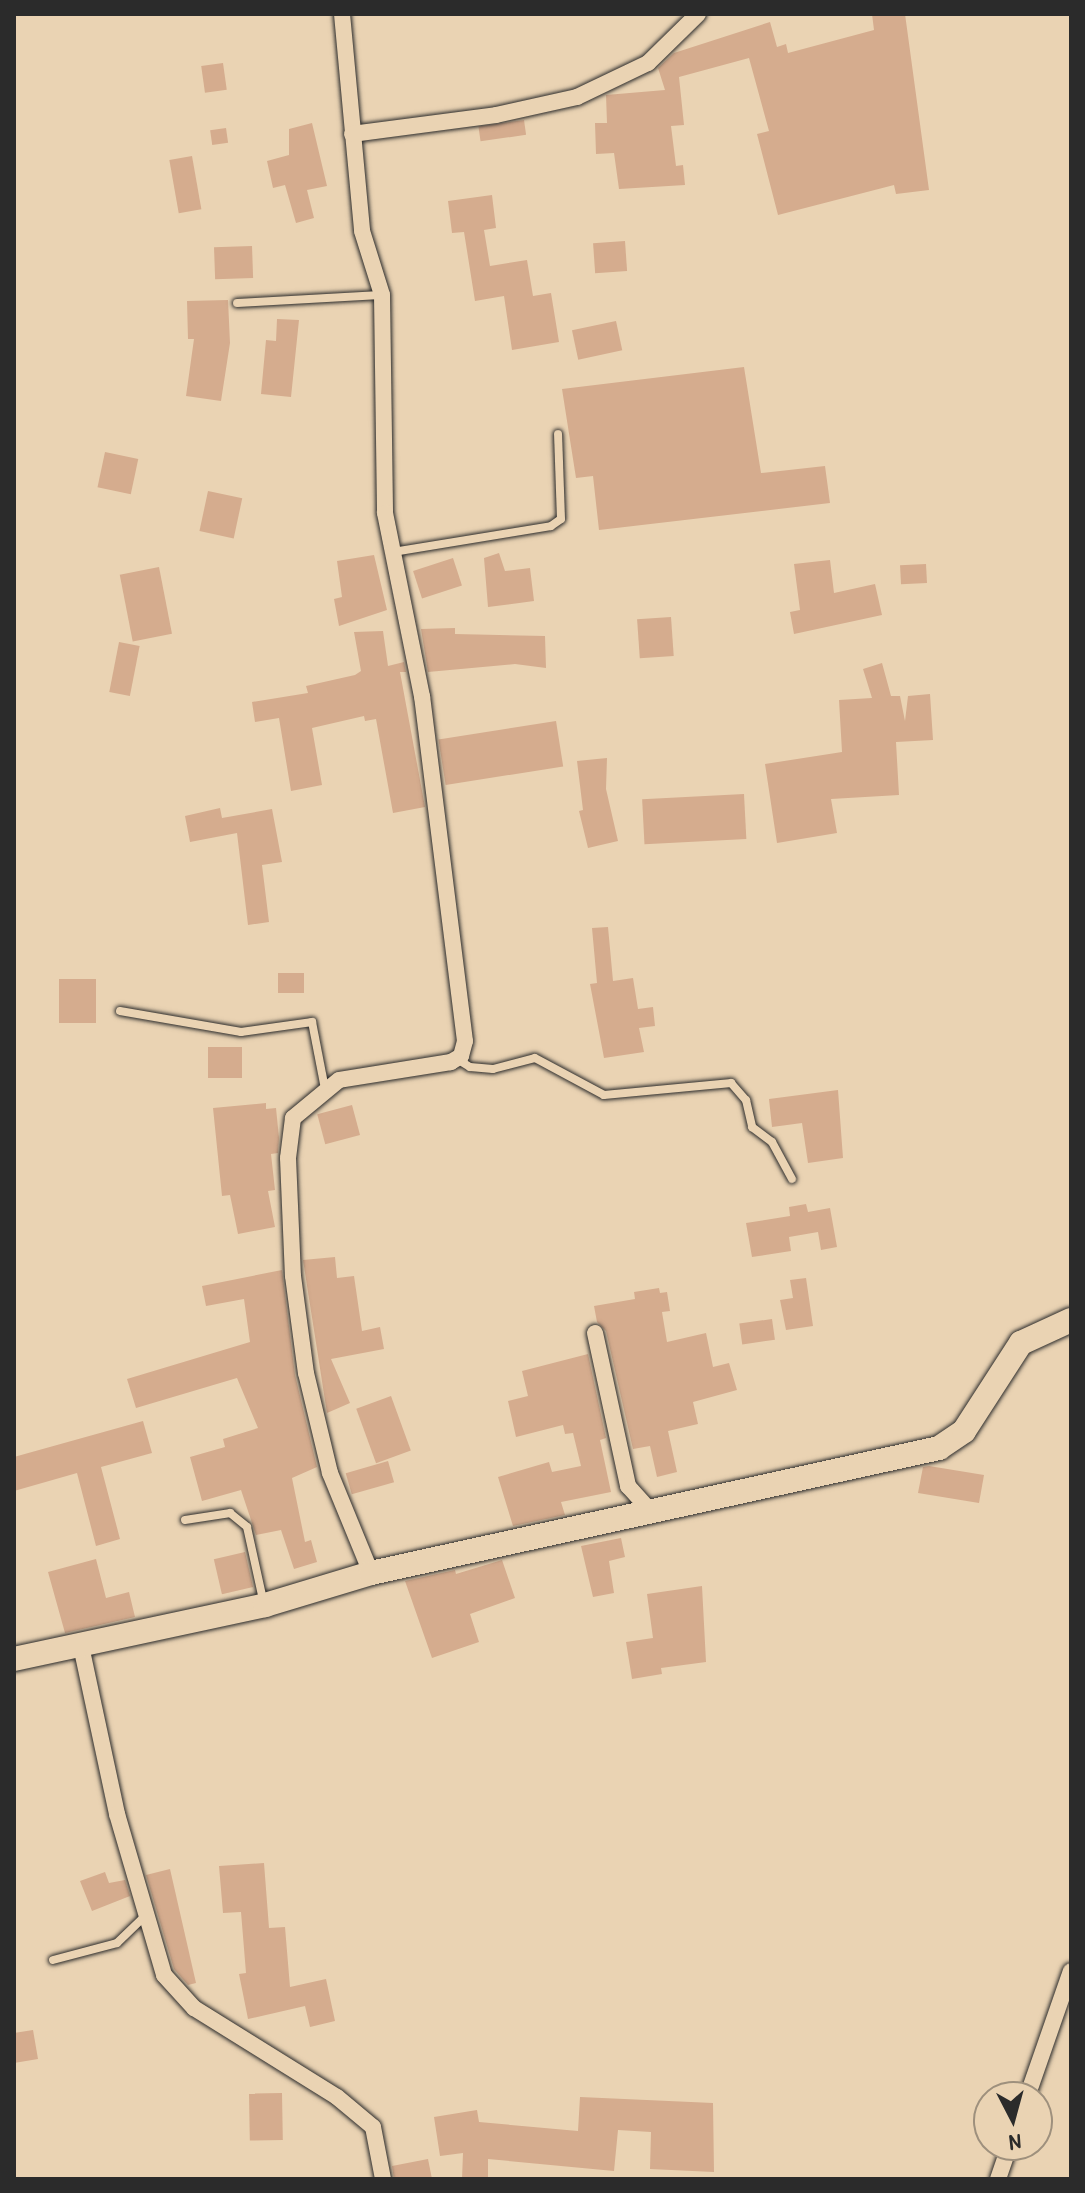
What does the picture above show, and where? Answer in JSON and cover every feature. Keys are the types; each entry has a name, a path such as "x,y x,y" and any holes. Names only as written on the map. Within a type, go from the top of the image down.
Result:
{"street":[{"path":"342,14 362,231 382,295 385,513 422,696 447,869 465,1041 457,1059 339,1080 293,1118 288,1158 293,1276 306,1373 330,1473 371,1573"},
{"path":"352,134 496,115 577,97 648,63 698,14"},
{"path":"14,1659 265,1605 371,1573 652,1513 953,1443 1021,1343 1071,1320"},
{"path":"595,1333 628,1486 652,1513"},
{"path":"81,1646 117,1814 164,1975 173,1990 337,2097 373,2127 383,2179"},
{"path":"1033,2081 1071,1971"}],"lane":[{"path":"237,303 382,295"},
{"path":"393,552 551,526 561,519 558,434"},
{"path":"120,1011 241,1032 312,1022 325,1089"},
{"path":"457,1059 470,1067 493,1069 535,1058 604,1095 731,1083 746,1100 752,1127 772,1142 792,1179"},
{"path":"185,1520 230,1513 247,1527 265,1605"},
{"path":"53,1960 117,1943 148,1913"}],"building":[{"path":"872,14 905,14 929,190 896,194 894,185 778,215 757,134 769,131 749,58 679,77 684,125 671,126 676,166 683,165 685,185 619,189 614,153 596,154 595,123 607,123 606,95 665,90 658,68 674,53 770,22 777,47 786,44 788,53 874,30"},
{"path":"223,63 227,90 205,93 201,66"},
{"path":"524,120 526,135 481,141 478,126"},
{"path":"312,123 327,186 307,190 314,218 296,223 285,185 273,188 267,161 289,155 289,129"},
{"path":"226,128 228,143 212,145 210,130"},
{"path":"192,156 201,209 179,213 169,160"},
{"path":"492,195 496,228 484,230 490,266 527,260 533,296 551,293 559,342 512,350 504,296 475,301 464,232 452,233 448,201"},
{"path":"625,241 627,271 595,273 593,243"},
{"path":"252,246 253,278 215,279 214,247"},
{"path":"228,300 230,343 221,401 186,396 194,339 188,339 187,301"},
{"path":"277,319 299,320 291,397 261,394 266,340 276,341"},
{"path":"616,321 622,350 578,360 572,330"},
{"path":"744,367 761,473 825,466 830,503 599,530 593,476 576,478 562,389"},
{"path":"105,452 138,459 131,494 98,487"},
{"path":"208,491 242,498 234,538 199,531"},
{"path":"499,553 505,571 530,568 534,601 488,607 484,558"},
{"path":"374,555 387,610 339,626 334,599 342,597 337,561"},
{"path":"453,558 462,586 422,599 413,571"},
{"path":"830,560 834,593 875,584 882,615 794,634 790,612 800,610 794,564"},
{"path":"926,564 927,583 901,584 900,565"},
{"path":"159,567 172,634 133,641 120,575"},
{"path":"671,617 674,656 640,658 637,619"},
{"path":"455,628 455,634 545,636 546,668 515,664 428,672 421,629"},
{"path":"383,631 388,666 404,662 406,672 400,672 425,807 393,813 376,719 365,721 364,716 312,728 322,785 291,791 279,718 255,722 252,702 308,693 306,686 355,675 361,671 354,632"},
{"path":"119,642 140,646 130,696 109,692"},
{"path":"882,663 891,696 900,696 905,721 908,696 930,694 933,740 896,742 899,795 831,799 837,833 777,843 765,764 842,752 839,700 872,698 863,669"},
{"path":"556,721 563,766 446,785 438,740"},
{"path":"607,758 606,789 618,841 588,848 579,811 583,810 577,761"},
{"path":"744,794 746,839 644,844 642,799"},
{"path":"220,808 222,818 272,809 282,862 262,865 269,922 248,925 237,833 190,842 185,816"},
{"path":"608,927 613,981 633,978 638,1009 653,1007 655,1026 639,1028 644,1052 604,1058 590,984 597,983 592,928"},
{"path":"278,973 304,973 304,993 278,993"},
{"path":"59,979 96,979 96,1023 59,1023"},
{"path":"208,1047 242,1047 242,1078 208,1078"},
{"path":"838,1090 843,1158 808,1163 802,1123 772,1127 769,1099"},
{"path":"266,1103 266,1109 276,1108 279,1138 278,1153 271,1154 275,1190 268,1191 275,1227 238,1234 230,1195 222,1196 213,1108"},
{"path":"352,1105 360,1135 325,1144 317,1114"},
{"path":"806,1204 808,1212 830,1208 837,1247 821,1250 818,1232 789,1237 791,1251 752,1257 746,1223 790,1216 789,1207"},
{"path":"335,1257 337,1278 354,1276 362,1331 380,1327 384,1349 331,1359 350,1403 327,1413 303,1260"},
{"path":"282,1270 295,1375 317,1467 292,1478 305,1542 311,1540 317,1562 294,1569 281,1530 256,1535 241,1490 202,1501 190,1457 225,1447 223,1439 258,1428 237,1378 136,1408 127,1379 250,1342 244,1299 206,1306 202,1286"},
{"path":"806,1278 813,1326 786,1330 780,1300 793,1298 790,1280"},
{"path":"659,1288 660,1293 667,1292 670,1311 662,1312 667,1342 706,1333 713,1367 729,1363 737,1390 693,1402 698,1424 668,1431 677,1472 657,1477 650,1446 633,1449 606,1331 597,1322 594,1306 635,1299 634,1292"},
{"path":"772,1319 775,1340 742,1344 739,1324"},
{"path":"588,1354 606,1438 600,1440 611,1492 561,1502 565,1515 513,1526 498,1477 549,1462 552,1472 581,1466 573,1433 565,1434 563,1425 516,1437 508,1401 528,1396 522,1371"},
{"path":"391,1396 411,1451 376,1463 356,1409"},
{"path":"143,1421 152,1453 101,1467 120,1539 96,1546 77,1473 14,1491 14,1457"},
{"path":"388,1461 394,1482 352,1494 346,1473"},
{"path":"923,1467 984,1475 979,1503 918,1493"},
{"path":"621,1538 625,1557 609,1561 614,1593 593,1597 581,1546"},
{"path":"245,1552 253,1587 222,1594 214,1559"},
{"path":"96,1559 106,1598 129,1592 135,1617 65,1633 48,1572"},
{"path":"502,1560 515,1598 470,1614 479,1642 432,1658 405,1581 455,1570 456,1574"},
{"path":"702,1586 706,1662 661,1668 662,1674 632,1679 626,1642 653,1638 647,1594"},
{"path":"264,1863 269,1928 285,1927 290,1987 326,1979 335,2021 310,2027 305,2006 248,2019 239,1974 246,1973 241,1912 223,1913 219,1866"},
{"path":"170,1869 196,1983 188,1985 174,1969 146,1875"},
{"path":"105,1872 109,1883 125,1880 130,1896 92,1911 80,1881"},
{"path":"33,2030 38,2059 14,2063 14,2033"},
{"path":"282,2093 283,2140 250,2141 249,2094"},
{"path":"580,2097 713,2103 714,2172 650,2169 651,2132 618,2130 614,2171 488,2159 488,2179 462,2179 463,2153 440,2156 434,2117 477,2110 479,2122 578,2131"},
{"path":"428,2159 432,2179 394,2179 392,2166"}]}
